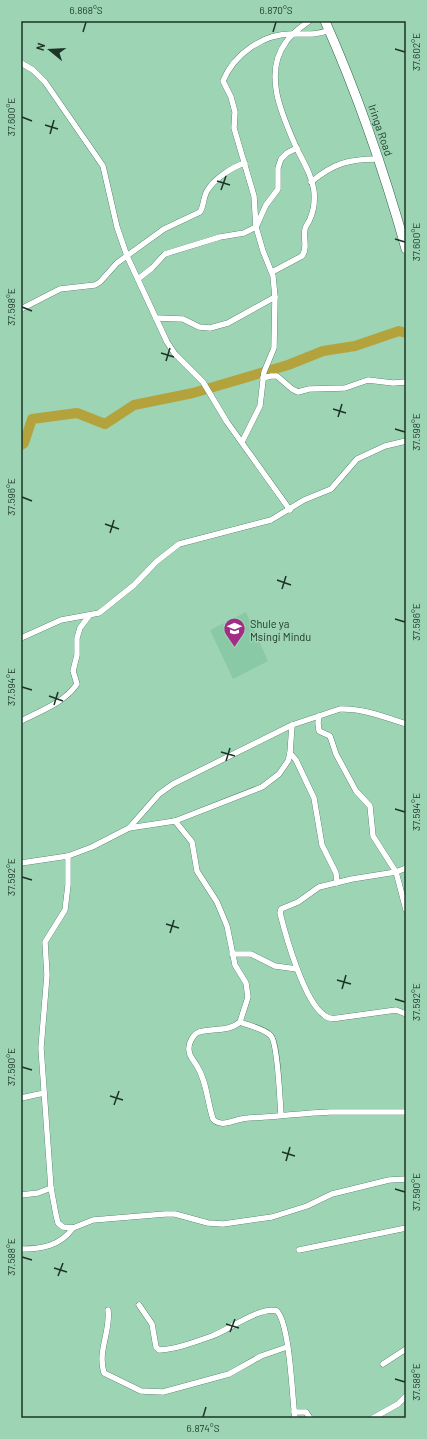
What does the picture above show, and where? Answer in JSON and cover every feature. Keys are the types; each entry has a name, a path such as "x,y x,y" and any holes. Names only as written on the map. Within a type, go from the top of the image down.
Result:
{"highway":[{"name":"Iringa Road","path":"326,21 356,96 378,159 406,249"}],"street":[{"path":"272,272 302,256 304,252 305,230 312,215 314,203 311,182 307,169 283,114 274,72 278,57 285,42 309,21"},
{"path":"242,442 260,406 263,378 275,345 275,297 272,272 256,227 254,196 234,128 235,112 231,97 223,81 234,63 258,42 293,34 312,35 330,30"},
{"path":"21,63 33,70 45,82 104,166 117,227 127,256 172,349 203,382 227,422 290,510"},
{"path":"138,279 152,268 165,254 220,237 244,233 256,227 266,205 278,189 278,168 281,159 287,153 297,148"},
{"path":"311,182 328,168 335,165 357,159 378,159"},
{"path":"21,308 60,289 100,282 117,263 127,256 170,226 200,212 206,192 210,187 228,170 245,163"},
{"path":"156,318 183,319 199,327 210,328 228,323 275,297"},
{"path":"263,378 277,376 292,389 298,392 309,389 345,388 368,380 393,383 406,382"},
{"path":"21,638 61,620 99,613 134,586 156,562 178,544 262,524 290,510 304,500 330,489 357,459 385,446 406,441"},
{"path":"21,721 57,702 70,692 77,684 73,671 77,655 77,638 81,626 89,616"},
{"path":"129,828 166,788 292,725 340,709 357,710 406,724"},
{"path":"319,716 319,730 330,736 336,754 356,791 368,802 375,840 396,872 406,910"},
{"path":"21,863 68,856 92,847 129,828 175,821 262,787 279,774 288,761 292,725"},
{"path":"290,753 296,760 314,798 322,845 336,873 337,883"},
{"path":"175,821 192,842 197,871 214,896 227,926 232,954 237,969 243,978 247,989 246,1005 240,1022"},
{"path":"68,856 68,885 65,910 45,942 47,975 41,1048 51,1188 58,1223 63,1227 73,1228 93,1220 174,1214 208,1223 223,1224 272,1217 307,1206 332,1194 389,1180 406,1179"},
{"path":"406,868 396,872 319,887 298,902 280,911 287,941 297,969 310,1000 320,1013 330,1019 396,1010 406,1014"},
{"path":"232,954 251,954 275,966 297,969"},
{"path":"281,1115 280,1080 271,1037 264,1031 240,1022 225,1028 199,1032 193,1037 189,1045 190,1055 198,1066 214,1118 218,1123 246,1118 330,1112 406,1112"},
{"path":"21,1098 44,1093"},
{"path":"21,1195 38,1193 51,1188"},
{"path":"21,1249 32,1249 56,1244 67,1236 73,1228"},
{"path":"299,1250 406,1228"},
{"path":"138,1305 152,1324 156,1347 159,1350 187,1344 212,1336 254,1315 274,1310 282,1318 287,1347 294,1415 306,1412 310,1418"},
{"path":"108,1310 109,1319 102,1350 104,1373 141,1391 163,1392 229,1374 261,1356 287,1347"},
{"path":"383,1364 406,1349"},
{"path":"374,1418 381,1416 398,1404 406,1396"}],"shaded area":[{"path":"246,612 268,661 233,679 210,630"}],"waterway":[{"path":"21,445 24,443 32,419 77,413 105,424 134,405 193,393 288,365 323,351 355,346 399,331 406,333"}],"place":[{"name":"Shule ya Msingi Mindu","path":"235,648"}]}
